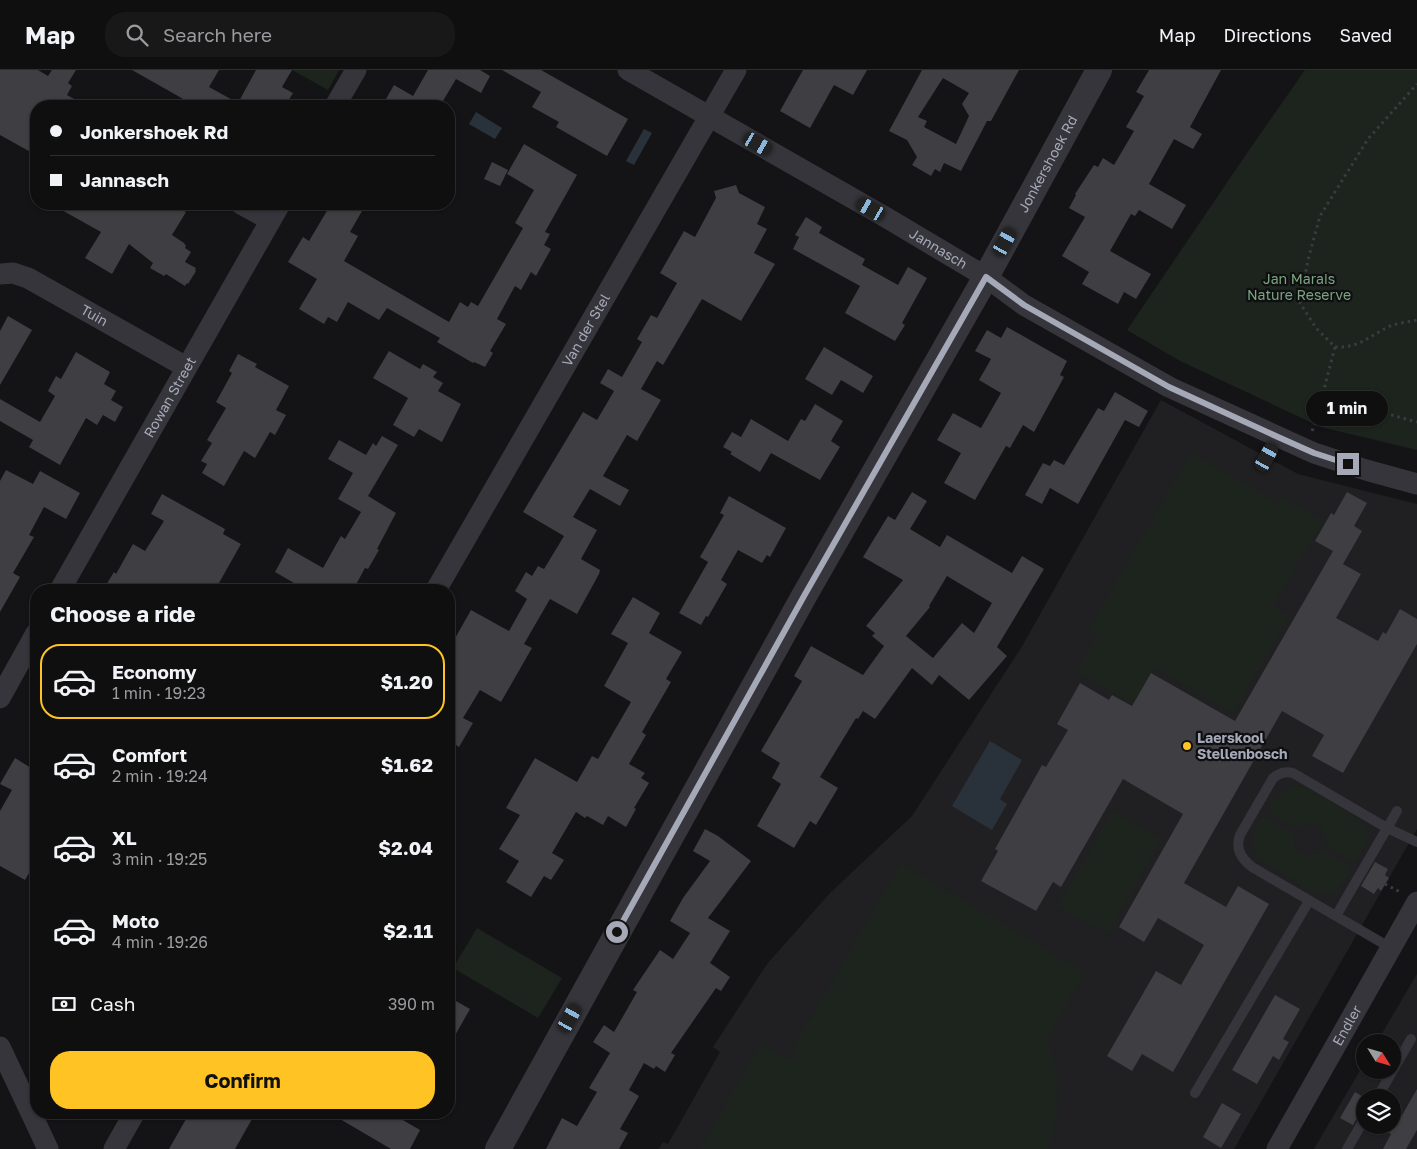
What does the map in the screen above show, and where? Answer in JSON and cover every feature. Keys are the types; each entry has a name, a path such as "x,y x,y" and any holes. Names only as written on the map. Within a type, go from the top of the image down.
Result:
{"street":[{"path":"338,100 356,70"},
{"name":"Jannasch","path":"628,70 986,277 1024,305 1169,387 1303,448 1366,470 1417,484"},
{"name":"Van der Stel","path":"439,584 736,70"},
{"name":"Jonkershoek Rd","path":"498,1149 804,596 986,277 1099,70"},
{"name":"Rowan Street","path":"63,584 275,212"},
{"name":"Tuin","path":"0,274 12,272 28,278 186,367"},
{"path":"0,698 30,644"},
{"name":"Endler","path":"1277,1149 1391,948 1412,899"},
{"path":"0,1049 30,1112"},
{"path":"34,1119 48,1149"},
{"path":"114,1149 131,1119"}],"lane":[{"path":"1267,457 1278,437"},
{"path":"1391,948 1252,867 1245,862 1238,849 1238,842 1240,835 1273,778 1286,771 1294,773 1387,828 1417,842"},
{"path":"1336,916 1397,811"},
{"path":"1196,1093 1309,901"},
{"path":"1382,1089 1410,1039"},
{"path":"1347,1149 1356,1134"}],"path":[{"path":"1417,84 1368,139 1320,216 1308,260 1300,303 1316,328 1335,347 1349,348 1391,325 1417,320"},
{"path":"1303,448 1315,424 1335,347"},
{"path":"1322,396 1417,422"},
{"path":"1385,884 1412,899"}],"shaded area":[{"path":"476,112 502,128 495,139 469,124"},
{"path":"644,129 652,133 634,165 626,161"},
{"name":"Laerskool Stellenbosch","path":"1161,400 1298,474 1417,504 1417,829 1234,1149 659,1149 663,1142 668,1144 720,1052 713,1047 767,964 830,893 912,816 1021,648"},
{"path":"990,741 1022,760 1000,799 1007,804 992,830 952,806"},
{"path":"1417,974 1417,1149 1314,1149 1356,1077 1356,1079 1401,1079 1401,1034 1382,1034"}],"green space":[{"path":"292,70 339,70 328,90"},
{"name":"Jan Marais Nature Reserve","path":"1305,70 1417,70 1417,450 1321,427 1180,361 1127,330"},
{"path":"1191,453 1278,503 1282,497 1323,521 1273,606 1289,616 1233,713 1154,667 1133,704 1077,672 1098,635 1089,629"},
{"path":"1307,787 1362,821 1367,834 1367,842 1356,863 1326,845 1325,833 1318,825 1303,825 1297,829 1267,811 1280,793 1289,788"},
{"path":"1113,811 1161,839 1107,934 1058,906"},
{"path":"1263,816 1294,834 1295,847 1302,854 1316,854 1322,850 1352,868 1345,882 1332,893 1313,892 1261,861 1253,849 1253,836"},
{"path":"901,864 1085,973 1046,1040 1055,1067 1058,1094 1055,1122 1048,1149 700,1149 761,1044 791,1061 805,1028"},
{"path":"477,928 562,978 538,1018 455,969 455,965"}],"building":[{"path":"0,70 38,70 48,76 52,70 76,70 68,83 72,86 67,95 76,100 30,100 30,152 0,135"},
{"path":"132,70 219,70 209,87 233,100 185,100"},
{"path":"256,70 292,70 282,87 293,93 289,100 240,100"},
{"path":"428,70 480,70 490,76 481,93 456,79 444,100 385,100 394,85 413,96"},
{"path":"502,70 541,70 628,119 607,156 556,127 559,122 532,107 541,92"},
{"path":"803,70 867,70 853,95 834,85 810,128 780,111"},
{"path":"922,70 1019,70 991,121 987,121 961,171 944,163 940,172 935,169 931,176 912,165 917,157 907,140 889,131","holes":["943,78 969,93 962,104 969,116 956,144 924,127 927,121 918,117"]},
{"path":"1149,70 1221,70 1190,127 1202,134 1193,149 1174,139 1149,184 1186,205 1172,229 1139,210 1135,216 1131,214 1110,251 1151,274 1136,299 1124,292 1118,304 1082,284 1089,272 1062,256 1085,217 1069,208 1075,194 1094,165 1098,167 1103,158 1114,165 1134,131 1126,127 1144,96 1136,92"},
{"path":"524,144 577,175 545,232 550,234 544,245 551,249 536,276 531,272 521,290 515,286 497,319 506,324 490,351 493,353 485,367 473,363 437,342 440,338 387,308 379,320 348,302 337,322 328,317 324,324 299,309 317,279 288,262 303,237 309,241 327,210 363,210 350,232 358,236 344,261 449,322 460,302 468,307 471,302 478,306 523,228 515,223 534,190 507,174"},
{"path":"492,162 508,170 500,186 484,179"},
{"path":"736,185 739,193 765,207 757,224 767,229 754,253 775,264 741,321 702,299 663,365 657,361 641,389 661,400 637,441 627,435 603,476 629,490 620,506 590,489 573,517 597,530 581,559 600,570 599,574 577,614 550,599 524,644 532,648 501,702 480,690 463,718 473,723 459,747 455,744 455,638 471,610 509,631 527,599 515,591 526,572 532,576 538,566 544,569 564,536 523,512 583,412 597,420 614,391 600,383 608,369 622,377 642,342 637,339 651,315 657,318 677,283 660,273 684,231 695,237 716,198 714,191"},
{"path":"62,210 182,210 186,212 172,235 184,243 185,248 191,252 185,262 196,268 196,271 185,286 166,274 164,276 150,268 153,263 129,244 112,274 85,258 101,232"},
{"path":"806,217 822,227 819,233 865,259 862,265 898,285 908,267 927,278 902,323 905,325 895,341 845,313 860,286 793,249 799,237 795,235"},
{"path":"8,316 32,330 0,385 0,331"},
{"path":"1007,327 1067,361 1060,375 1064,377 1034,432 1023,425 1010,448 1006,446 975,500 944,483 961,453 937,440 953,413 981,428 1001,393 979,380 991,359 975,351 987,330 1001,338"},
{"path":"824,347 873,376 863,393 841,380 832,395 805,379"},
{"path":"389,351 420,369 423,364 437,372 433,377 443,383 438,391 461,404 442,442 419,429 414,437 393,425 408,398 373,378"},
{"path":"76,352 110,372 104,384 116,391 111,400 123,407 115,422 103,415 97,425 86,418 60,465 29,447 33,440 0,421 0,399 40,422 55,396 48,391 56,376 61,379"},
{"path":"238,354 257,364 255,367 289,386 276,410 286,415 275,435 270,432 255,458 244,451 224,486 202,473 207,464 201,461 212,443 207,440 226,408 216,402 232,373 229,371"},
{"path":"1115,392 1148,411 1139,427 1125,420 1078,504 1050,488 1042,504 1025,495 1043,463 1050,466 1054,460 1064,465 1098,408 1104,411"},
{"path":"815,404 843,421 831,441 840,447 820,480 771,453 760,472 730,454 732,452 723,447 732,432 741,437 751,419 788,441 801,419 805,421"},
{"path":"382,436 398,445 368,496 396,513 377,549 379,550 368,569 365,568 356,584 296,584 275,572 288,548 323,568 341,536 345,539 361,512 338,499 353,473 328,459 339,440 366,455 373,443 376,446"},
{"path":"6,470 33,484 40,471 80,493 66,519 44,507 29,535 34,537 13,573 20,577 0,612 0,481"},
{"path":"912,492 927,501 910,529 940,547 947,535 1012,573 1022,556 1044,569 997,647 1007,656 969,700 939,675 932,685 912,668 875,719 863,711 858,719 856,718 820,777 838,788 816,825 810,821 794,848 757,826 781,784 772,778 780,763 761,751 802,681 794,676 811,646 863,675 884,646 872,636 875,633 866,626 903,580 863,557 888,516 895,520","holes":["947,576 992,603 974,633 962,623 933,658 906,636 930,607"]},
{"path":"1347,492 1367,503 1354,526 1362,531 1343,564 1361,574 1336,618 1378,641 1383,632 1386,634 1400,609 1417,619 1417,644 1343,773 1312,756 1324,735 1282,711 1184,883 1226,907 1238,886 1269,904 1173,1072 1142,1054 1132,1071 1107,1056 1156,971 1181,985 1204,945 1158,918 1144,942 1119,927 1183,814 1123,779 1061,887 1053,882 1036,911 981,881 998,851 995,849 1042,765 1046,767 1068,730 1057,724 1080,683 1109,700 1112,695 1132,706 1151,673 1235,721 1333,551 1315,541 1331,513 1334,515"},
{"path":"162,494 225,529 223,534 241,544 218,584 107,584 114,572 116,574 133,544 145,551 164,521 151,514"},
{"path":"729,496 786,528 770,557 767,555 762,563 738,550 721,580 727,584 708,617 706,616 701,625 679,613 708,562 700,557 724,515 720,513"},
{"path":"633,597 660,613 649,633 682,652 666,679 671,682 642,732 646,735 629,764 645,773 641,778 649,783 634,808 636,809 626,827 608,816 603,825 587,816 585,818 576,812 552,853 564,860 551,880 544,876 531,897 506,882 519,861 499,849 520,815 506,808 535,758 577,782 592,756 598,759 631,702 604,686 628,643 611,634"},
{"path":"15,758 30,767 30,871 25,880 0,866 0,811 12,790 0,784"},
{"path":"705,829 718,836 751,861 708,918 730,931 710,963 730,977 721,991 716,988 671,1053 675,1055 665,1072 656,1066 654,1069 644,1063 629,1090 639,1096 620,1129 628,1133 619,1149 546,1149 562,1118 577,1126 597,1092 589,1088 610,1053 593,1042 604,1025 614,1032 637,992 633,990 660,950 673,959 690,933 670,921 683,898 710,861 693,851"},
{"path":"1375,862 1388,869 1385,875 1389,878 1381,891 1378,888 1374,894 1361,886"},
{"path":"1275,995 1300,1009 1283,1039 1289,1042 1279,1060 1273,1056 1257,1084 1232,1070"},
{"path":"455,1000 470,1009 455,1035"},
{"path":"1417,1089 1417,1130 1406,1149 1383,1149 1391,1134 1401,1134 1401,1117"},
{"path":"1356,1093 1356,1120 1353,1125 1340,1118"},
{"path":"1222,1103 1241,1114 1221,1148 1203,1137"},
{"path":"186,1119 252,1119 235,1149 169,1149"},
{"path":"340,1119 401,1119 420,1130 410,1149 391,1149"}],"place":[{"name":"Laerskool Stellenbosch","path":"1187,746"}],"route":[{"path":"617,932 804,596 986,277 1024,305 1169,387 1314,453 1348,464"}]}
